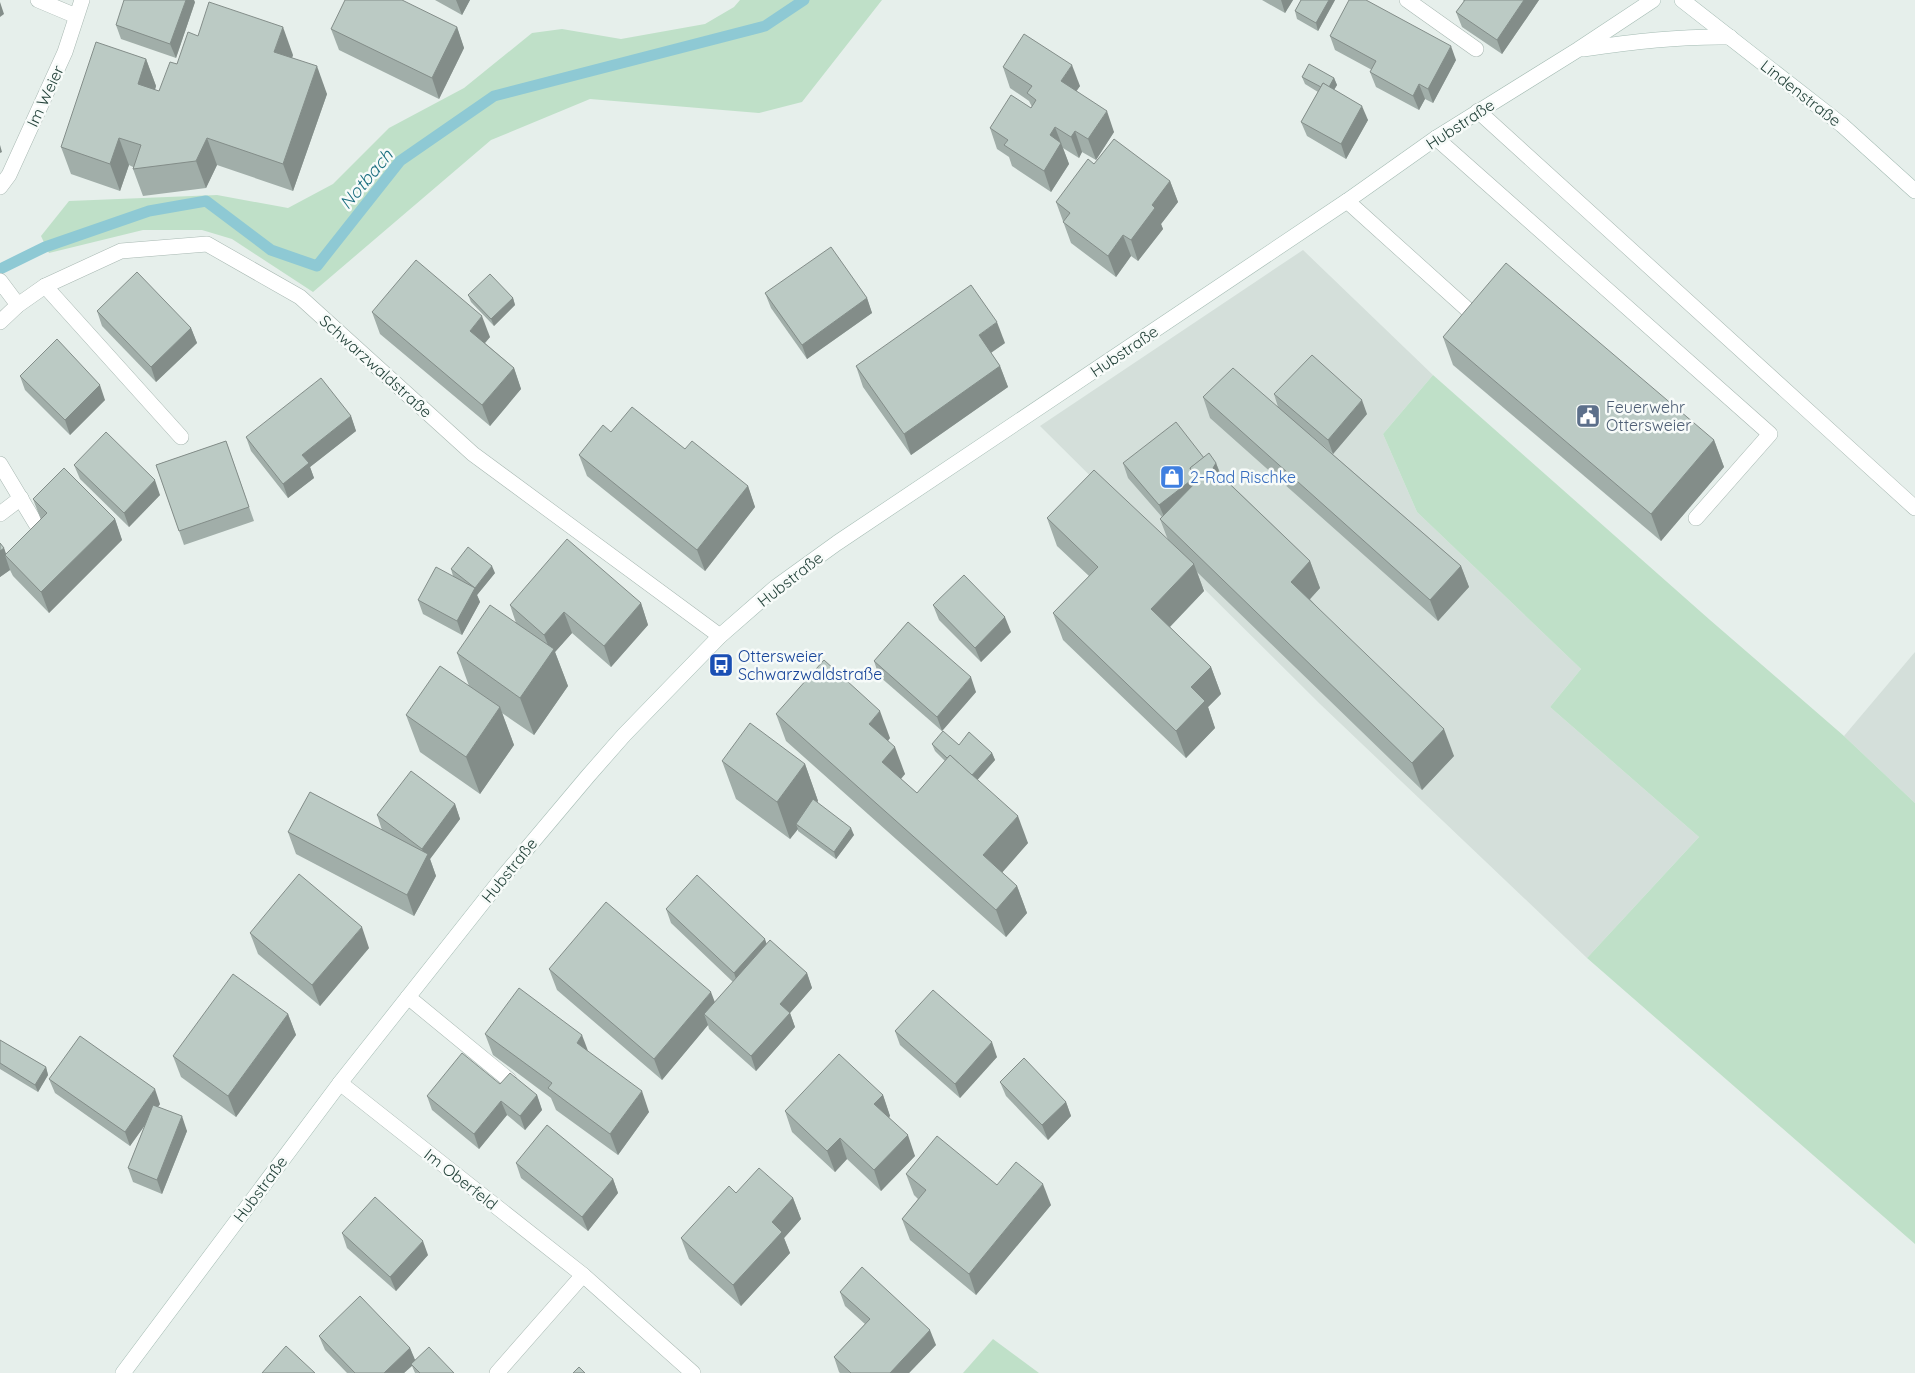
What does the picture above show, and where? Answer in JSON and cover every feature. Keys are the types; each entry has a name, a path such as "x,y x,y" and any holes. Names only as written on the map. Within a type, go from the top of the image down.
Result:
{"main road":[{"path":"38,0 76,16"},
{"name":"Im Weier","path":"0,187 9,175 65,52 82,0"},
{"path":"1407,0 1476,49"},
{"name":"Hubstraße","path":"123,1373 340,1083 503,877 624,735 720,636 776,587 837,542 1347,201 1436,138 1579,49 1653,0"},
{"name":"Lindenstraße","path":"1682,0 1842,125 1915,191"},
{"path":"1579,49 1694,36 1730,37"},
{"path":"1478,111 1915,508"},
{"path":"1436,138 1770,434 1696,518"},
{"path":"1347,201 1478,319"},
{"name":"Schwarzwaldstraße","path":"0,322 18,305 44,286 121,251 207,244 300,297 473,454 720,636"},
{"path":"1,283 18,305"},
{"path":"44,286 181,437"},
{"path":"0,464 36,524"},
{"path":"0,514 20,498"},
{"path":"408,997 509,1080"},
{"name":"Im Oberfeld","path":"340,1083 583,1275 693,1373"},
{"path":"497,1373 583,1275"}],"shaded area":[{"path":"1303,250 1433,375 1383,434 1417,512 1581,669 1550,707 1699,837 1587,958 1320,704 1040,426"},
{"path":"1915,652 1915,803 1844,736"}],"green space":[{"path":"740,0 882,0 802,102 759,113 590,99 491,140 313,292 232,239 202,230 143,230 49,253 41,236 69,201 217,195 288,208 333,184 389,128 464,88 532,33 562,29 621,39 705,24 734,7"},
{"path":"1433,375 1844,736 1915,803 1915,1244 1587,958 1699,837 1550,707 1581,669 1417,512 1383,434"},
{"path":"993,1339 1039,1373 963,1373"}],"building":[{"path":"124,0 186,0 170,44 116,25"},
{"path":"345,0 402,0 457,27 432,78 331,29"},
{"path":"1301,0 1329,0 1316,23 1295,11"},
{"path":"1349,0 1366,0 1451,46 1428,89 1419,84 1413,96 1370,72 1376,61 1330,36"},
{"path":"1465,0 1524,0 1497,40 1456,12"},
{"path":"209,2 283,27 274,52 317,66 283,164 207,138 196,161 133,169 141,145 119,138 110,164 61,147 96,42 146,59 138,84 159,91 170,62 177,64 188,32 198,36"},
{"path":"1024,34 1072,65 1061,81 1107,111 1088,139 1075,131 1071,137 1055,127 1050,135 1061,143 1044,171 1004,145 1008,140 990,128 1011,95 1031,108 1036,100 1027,93 1032,86 1003,67"},
{"path":"1309,64 1334,78 1329,87 1323,83 1321,87 1302,77"},
{"path":"1323,83 1362,106 1341,144 1301,122"},
{"path":"1114,139 1170,181 1152,205 1155,208 1131,240 1123,235 1108,256 1063,222 1070,213 1056,202 1088,159 1094,164"},
{"path":"831,247 867,298 802,345 765,293"},
{"path":"416,260 482,316 470,331 514,368 482,405 372,312"},
{"name":"Feuerwehr Ottersweier","path":"1506,263 1714,440 1651,514 1443,337"},
{"path":"137,272 191,328 151,367 97,311"},
{"path":"490,274 513,298 491,319 468,295"},
{"path":"971,285 997,322 979,335 1000,366 904,434 856,366"},
{"path":"57,339 100,385 65,420 20,376"},
{"path":"1312,355 1362,400 1328,440 1274,394"},
{"path":"1233,368 1461,566 1430,600 1203,397"},
{"path":"321,378 351,416 302,455 309,463 283,484 246,437"},
{"path":"632,407 685,449 692,441 748,486 697,550 579,455 603,425 611,432"},
{"path":"1176,422 1204,458 1190,468 1194,478 1159,505 1123,463"},
{"path":"106,432 155,480 124,513 74,465"},
{"path":"226,441 249,507 179,531 156,465"},
{"path":"1209,453 1216,463 1213,468 1310,561 1291,582 1444,729 1412,763 1160,519 1199,479 1190,468"},
{"path":"64,468 115,519 41,592 5,555 47,513 33,499"},
{"path":"1094,470 1194,564 1151,609 1211,667 1191,687 1205,701 1176,731 1053,613 1098,567 1047,518"},
{"path":"567,539 641,603 604,646 564,612 544,635 510,605"},
{"path":"0,543 4,548 0,551"},
{"path":"468,547 492,566 475,588 451,569"},
{"path":"436,567 475,588 457,621 418,600"},
{"path":"964,575 1005,617 975,648 933,605"},
{"path":"490,605 554,649 520,698 457,653"},
{"path":"908,622 971,677 937,717 874,661"},
{"path":"824,660 880,711 869,724 895,747 882,762 917,793 950,755 1018,816 983,855 1017,886 996,910 776,714"},
{"path":"440,666 500,707 466,757 406,715"},
{"path":"750,723 805,764 777,802 722,761"},
{"path":"943,731 959,745 969,732 992,753 972,775 950,755 947,758 932,744"},
{"path":"411,771 455,804 422,849 377,815"},
{"path":"310,792 428,854 407,895 288,832"},
{"path":"813,799 851,828 834,852 796,824"},
{"path":"299,874 362,927 312,985 250,933"},
{"path":"697,875 765,939 734,973 666,909"},
{"path":"606,902 711,992 654,1059 549,969"},
{"path":"770,940 807,973 780,1004 790,1013 751,1056 704,1014"},
{"path":"233,974 288,1014 228,1096 173,1056"},
{"path":"519,988 582,1035 577,1043 642,1091 610,1134 548,1088 552,1083 485,1034"},
{"path":"933,990 992,1042 955,1084 895,1031"},
{"path":"80,1036 155,1089 125,1132 49,1079"},
{"path":"0,1040 46,1067 35,1085 0,1063"},
{"path":"462,1053 500,1084 510,1073 537,1095 520,1116 501,1101 474,1134 427,1096"},
{"path":"839,1054 883,1095 874,1104 908,1135 874,1170 840,1138 827,1151 785,1111"},
{"path":"1024,1058 1066,1102 1042,1125 1000,1082"},
{"path":"153,1105 182,1116 157,1180 128,1168"},
{"path":"547,1125 613,1179 582,1217 516,1163"},
{"path":"937,1136 997,1185 1016,1162 1043,1184 969,1274 902,1219 926,1190 906,1174"},
{"path":"759,1168 793,1198 772,1222 782,1232 733,1285 681,1238 729,1186 736,1193"},
{"path":"375,1197 423,1241 390,1277 342,1233"},
{"path":"862,1267 930,1330 890,1373 851,1373 834,1357 870,1319 840,1292"},
{"path":"360,1296 410,1348 384,1373 355,1373 319,1336"},
{"path":"286,1346 315,1373 262,1373"},
{"path":"429,1347 454,1373 420,1373 411,1364"},
{"path":"579,1367 585,1373 573,1373"}],"waterway":[{"name":"Notbach","path":"0,269 45,247 149,211 206,201 271,250 317,266 400,161 494,96 765,26 804,0"}],"place":[{"name":"Feuerwehr Ottersweier","path":"1588,416"},
{"name":"2-Rad Rischke","path":"1172,477"},
{"name":"Ottersweier Schwarzwaldstraße","path":"721,665"}]}
